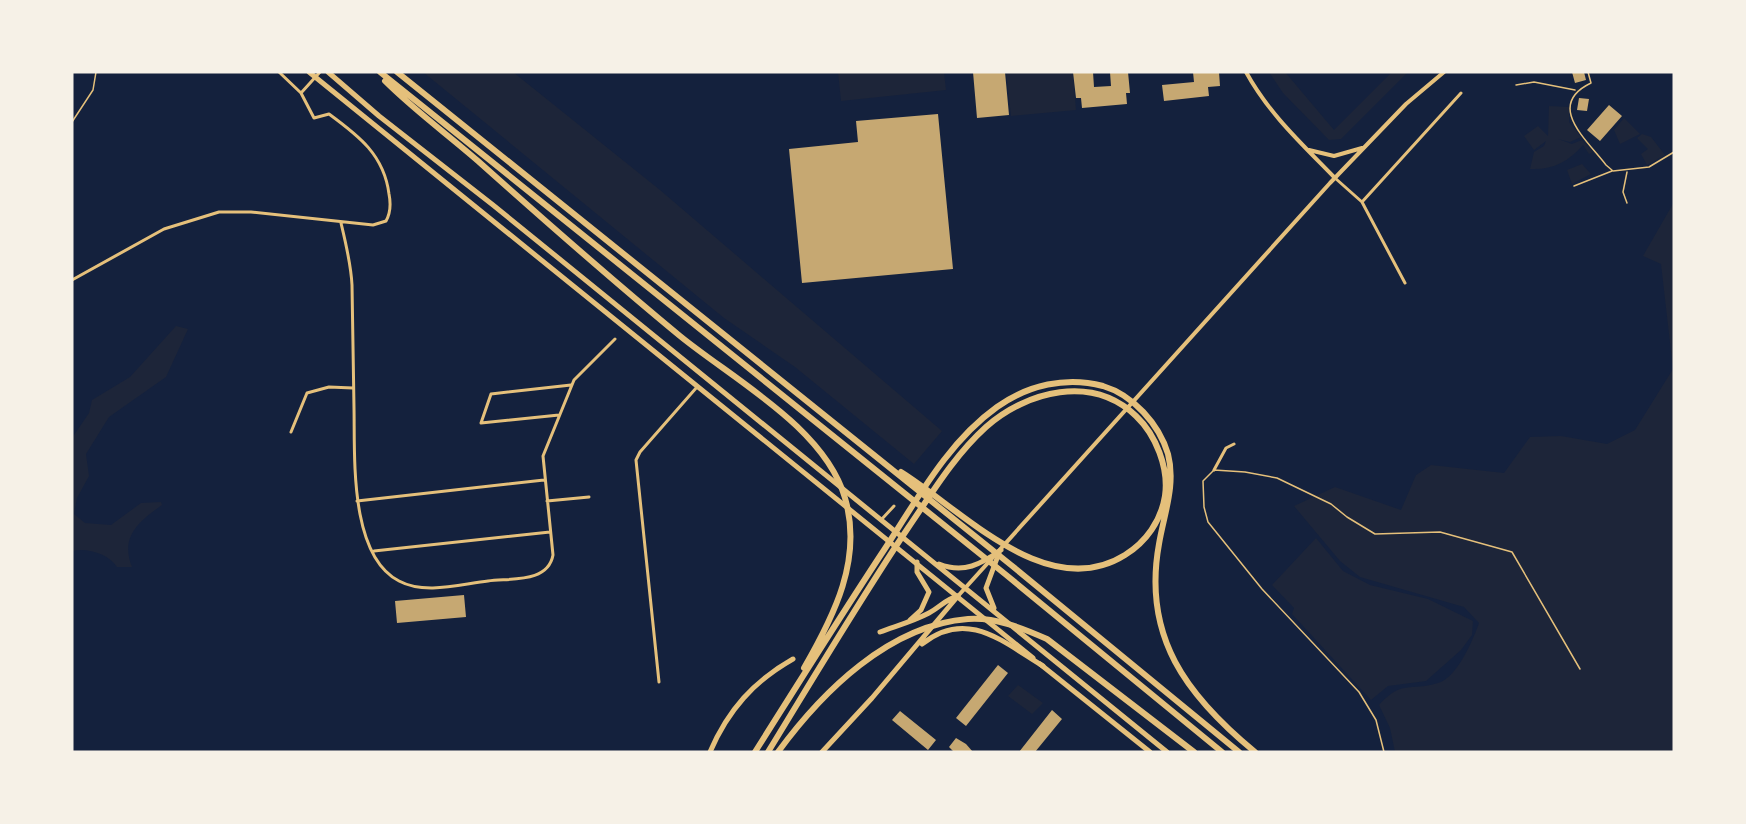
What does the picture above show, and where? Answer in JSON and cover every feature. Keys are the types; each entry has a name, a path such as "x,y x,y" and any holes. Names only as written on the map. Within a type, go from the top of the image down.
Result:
{"highway":[{"path":"378,72 403,99 579,252 682,338 791,422 830,463 845,496 851,541 847,570 832,618 755,752"},
{"path":"378,72 1005,574 1221,752"},
{"path":"397,72 867,448 1239,752"},
{"path":"755,752 873,567 951,452 982,420 1010,399 1047,384 1085,382 1122,395 1151,421 1162,438 1171,466 1170,497 1158,550 1155,579 1159,620 1165,641 1175,666 1189,688 1212,714 1255,752"},
{"path":"768,752 880,571 946,473 987,426 1019,404 1051,393 1091,392 1123,405 1145,426 1158,451 1166,479 1160,513 1145,538 1120,558 1090,568 1058,567 1030,557 981,531 867,448"},
{"path":"778,752 827,695 854,671 890,646 940,623 970,619 1021,627 1047,639 1194,752"}],"main road":[{"path":"309,72 1150,752"},
{"path":"328,72 379,116 1167,752"},
{"path":"928,558 951,568 964,569 979,564 1001,550"},
{"path":"1001,550 990,572 986,588 991,604 1003,619"},
{"path":"908,621 921,610 929,592 917,572 917,562"},
{"path":"880,632 939,608 949,598 958,596"},
{"path":"822,752 910,655 958,596"},
{"path":"910,655 934,636 966,627 991,634 1043,666"},
{"path":"710,752 717,735 746,692 793,659"}],"street":[{"path":"72,280 164,229 219,212 251,212 373,225 386,221 391,206 382,165 368,146 329,114 314,118 301,93 279,72"},
{"path":"301,93 320,72"},
{"path":"1246,72 1261,99 1307,150 1362,202 1405,283"},
{"path":"958,596 1335,178 1406,104 1443,72"},
{"path":"1362,202 1461,93"},
{"path":"1307,150 1334,156 1365,146"},
{"path":"341,223 352,284 354,466 357,501 381,566 399,581 420,587 435,587 539,575 552,563 543,456 572,384 615,339"},
{"path":"559,415 481,423 491,394 572,384"},
{"path":"291,432 307,393 329,387 353,388"},
{"path":"659,682 636,460 640,452 697,387"},
{"path":"1214,470 1226,448 1234,444"},
{"path":"357,501 544,480"},
{"path":"547,501 589,497"},
{"path":"881,520 894,506"},
{"path":"374,551 550,532"}],"lane":[{"path":"72,122 93,90 96,72"},
{"path":"1516,85 1534,82 1576,90 1591,83 1588,72"},
{"path":"1576,90 1570,101 1572,122 1613,171"},
{"path":"1574,186 1613,171 1649,167 1674,152"},
{"path":"1627,204 1623,192 1628,171"},
{"path":"1384,752 1376,720 1359,692 1262,590 1208,522 1204,507 1203,481 1214,470 1245,472 1276,478 1331,504 1347,517 1376,534 1440,532 1512,552 1580,669"}],"shaded area":[{"path":"423,72 513,72 660,190 942,431 914,464 795,367 724,318"},
{"path":"838,72 944,72 946,90 841,101"},
{"path":"1006,72 1073,72 1076,110 1011,116"},
{"path":"1269,72 1285,72 1334,130 1392,72 1408,72 1341,139 1329,140 1283,93"},
{"path":"1549,106 1569,107 1569,122 1581,137 1570,142 1558,139 1572,144 1582,140 1593,152 1589,154 1583,145 1559,164 1530,169 1534,152 1544,146 1546,141 1534,150 1524,136 1538,126 1548,136"},
{"path":"1624,118 1640,134 1620,144 1614,130"},
{"path":"1642,134 1651,137 1665,155 1647,165 1641,154 1648,149 1637,138"},
{"path":"1582,164 1591,174 1572,184 1567,170"},
{"path":"1674,202 1674,752 1395,752 1390,728 1379,705 1400,689 1445,680 1463,658 1479,623 1464,607 1360,577 1340,561 1294,506 1335,487 1401,510 1416,475 1431,465 1504,473 1530,437 1561,436 1607,444 1635,430 1673,369 1661,264 1643,256"},
{"path":"176,326 188,329 166,377 109,417 86,454 89,476 77,498 74,514 85,523 111,525 141,503 161,502 162,505 139,524 130,539 128,547 132,567 117,567 103,555 84,550 72,551 72,438 89,413 92,400 130,377"},
{"path":"1316,538 1343,571 1370,585 1428,599 1473,621 1472,635 1461,650 1426,681 1388,686 1371,700 1292,614 1294,608 1272,585"},
{"path":"1018,685 1043,703 1032,714 1008,696"}],"building":[{"path":"973,72 1005,72 1009,115 977,118"},
{"path":"1073,72 1093,72 1094,87 1111,86 1110,72 1128,72 1130,93 1126,93 1127,104 1082,108 1081,98 1076,98"},
{"path":"1193,72 1219,72 1220,86 1208,87 1209,96 1164,101 1162,85 1194,82"},
{"path":"1572,72 1584,72 1586,80 1575,83"},
{"path":"1579,98 1589,99 1587,111 1577,110"},
{"path":"1609,105 1622,116 1600,141 1587,130"},
{"path":"938,114 953,269 802,283 789,149 858,142 856,121"},
{"path":"464,595 466,617 397,623 395,601"},
{"path":"998,665 1008,673 966,726 956,718"},
{"path":"1052,710 1062,719 1035,752 1019,752"},
{"path":"900,711 936,740 928,750 892,720"},
{"path":"956,738 973,752 954,752 949,747"}]}
